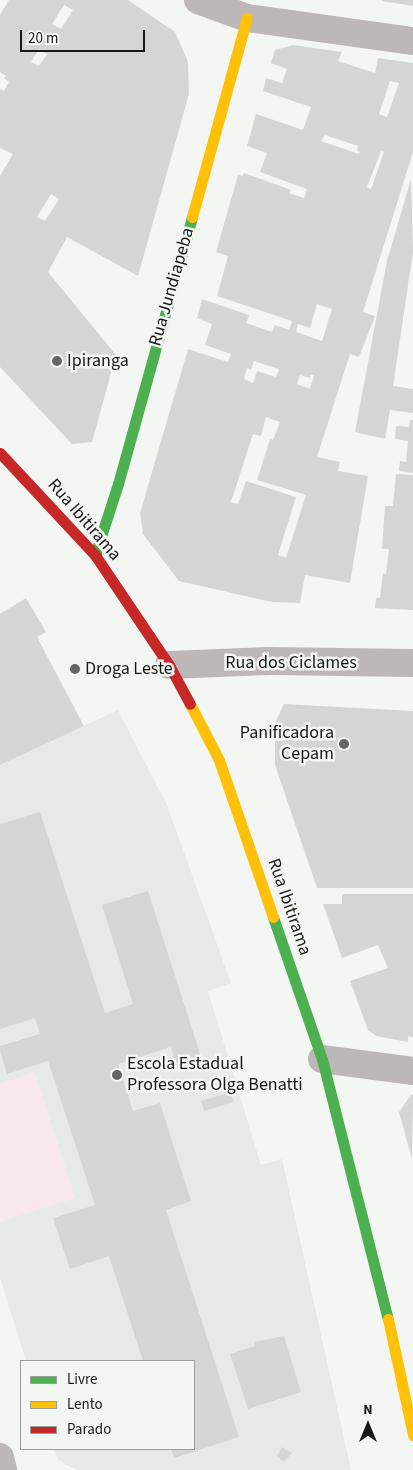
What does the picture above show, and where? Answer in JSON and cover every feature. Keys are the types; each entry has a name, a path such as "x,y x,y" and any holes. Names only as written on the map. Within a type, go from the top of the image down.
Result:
{"main road":[{"name":"Rua Jundiapeba","path":"95,555 118,484 247,18"},
{"name":"Rua Ibitirama","path":"0,452 95,555 169,665 219,760 322,1059 383,1296 413,1435"}],"street":[{"path":"198,0 247,18 413,40"},
{"name":"Rua dos Ciclames","path":"169,665 269,661 413,663"},
{"path":"322,1059 413,1070"},
{"path":"0,1457 4,1470"}],"shaded area":[{"name":"Escola Estadual Professora Olga Benatti","path":"118,710 167,805 231,983 208,991 261,1165 282,1159 351,1470 77,1470 58,1459 54,1450 195,1450 195,1360 26,1360 0,1278 0,765"},
{"path":"35,1072 75,1198 0,1222 0,1083"}],"building":[{"path":"9,0 128,0 175,32 188,62 189,94 138,276 67,237 48,272 116,355 92,442 72,444 0,367 0,176 13,154 0,148 0,89 4,91 9,82 4,78 6,76 0,72 0,15","holes":["64,5 73,10 61,29 52,24","39,49 47,54 39,66 31,62","51,194 59,199 45,221 37,217"]},
{"path":"413,0 413,6 382,1"},
{"path":"293,45 342,52 338,61 375,73 378,58 413,63 413,152 363,312 375,316 359,357 350,354 317,457 340,462 338,471 368,476 350,583 305,575 300,603 272,602 179,581 143,534 140,513 188,349 228,362 231,354 205,345 212,324 197,318 202,299 249,315 246,323 272,332 275,325 289,330 292,321 217,296 228,256 216,252 238,175 242,176 244,173 291,190 289,193 304,198 307,189 260,172 267,153 247,146 256,114 303,130 311,107 263,91 266,78 282,83 287,69 271,63 275,50","holes":["390,81 399,83 387,117 379,114","325,135 358,146 357,151 360,152 359,154 321,141","381,151 384,152 371,189 367,187","317,304 332,309 322,341 296,332 298,324 310,328","254,361 279,369 276,377 257,371 253,383 244,379 247,368 251,370","300,375 310,378 311,375 314,375 310,389 297,384","266,417 280,422 273,440 270,439 257,480 306,495 286,558 278,555 296,497 246,481 238,504 231,502 253,434 261,436"]},
{"path":"411,179 413,252 393,386 413,389 413,413 390,410 385,439 355,432 387,261"},
{"path":"410,420 413,420 413,473 399,471 400,461 406,462 408,441 395,439 396,426 409,427"},
{"path":"396,474 413,475 413,610 375,608 376,598 380,598 383,573 386,574 389,549 382,549 385,506 393,506"},
{"path":"26,598 46,632 37,637 84,726 0,765 0,614"},
{"path":"284,704 413,711 413,888 317,888 275,765 275,723"},
{"path":"40,812 105,1013 133,1004 102,905 148,891 202,1060 177,1068 171,1047 118,1064 133,1111 160,1103 191,1201 166,1210 239,1437 174,1458 171,1450 195,1450 195,1360 143,1360 109,1256 70,1269 53,1218 95,1205 48,1061 7,1074 0,1051 0,1046 40,1034 35,1018 0,1029 0,824"},
{"path":"342,894 413,894 413,1037 408,1036 408,1042 376,1036 368,1030 350,981 388,968 378,945 342,958 323,904 342,904"},
{"path":"231,1092 233,1102 204,1111 201,1101"},
{"path":"411,1095 413,1095 412,1159 399,1112"},
{"path":"284,1336 301,1392 248,1409 230,1354 255,1346 254,1342"},
{"path":"282,1447 292,1453 284,1462 277,1456"}],"traffic: fast":[{"path":"95,555 118,484 192,217"},
{"path":"273,917 322,1059 388,1319"}],"traffic: slow":[{"path":"192,217 247,18"},
{"path":"190,704 219,760 273,917"},
{"path":"388,1319 413,1435"}],"traffic: jam":[{"path":"0,453 95,555 169,665 190,704"}],"place":[{"name":"Ipiranga","path":"57,361"},
{"name":"Droga Leste","path":"75,669"},
{"name":"Panificadora Cepam","path":"344,744"},
{"name":"Escola Estadual Professora Olga Benatti","path":"117,1075"}]}
